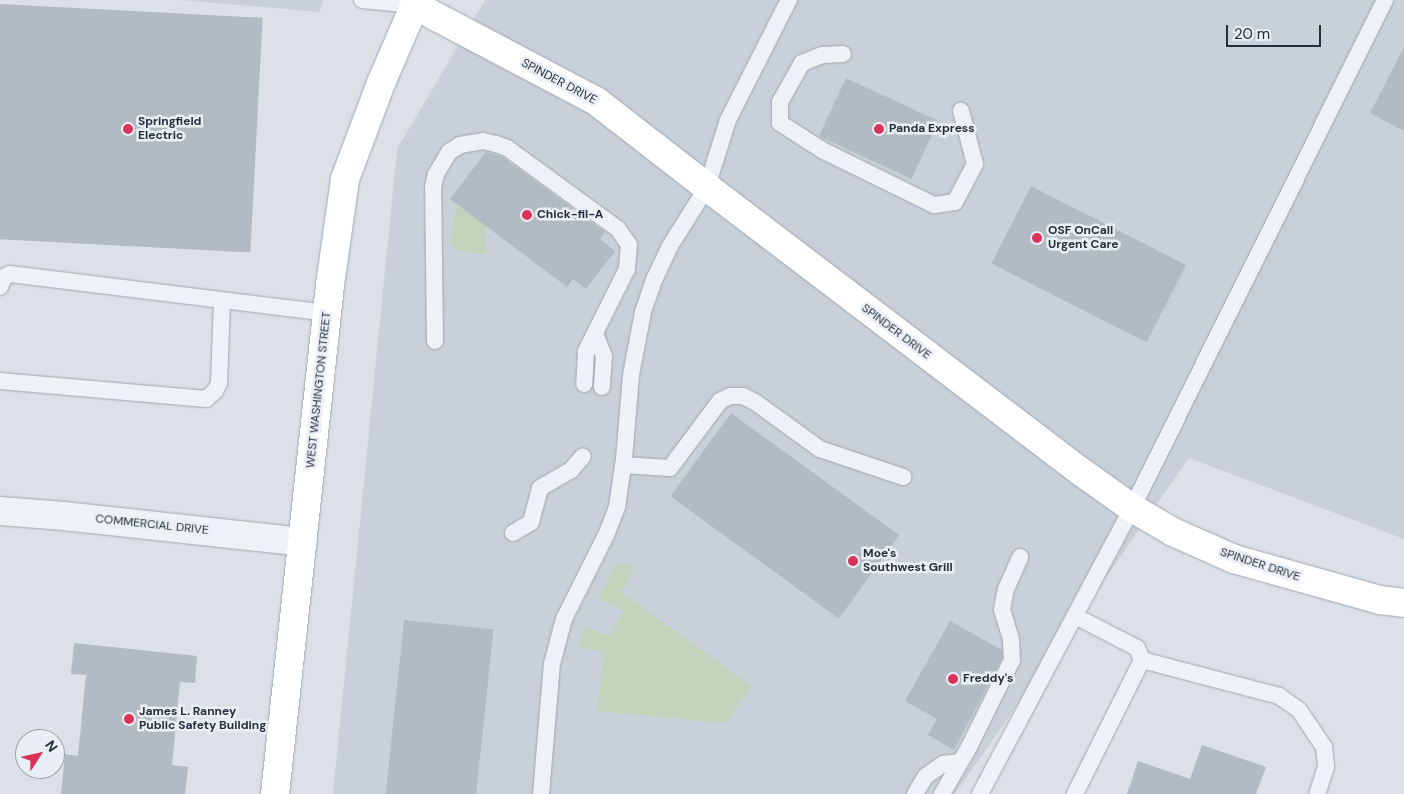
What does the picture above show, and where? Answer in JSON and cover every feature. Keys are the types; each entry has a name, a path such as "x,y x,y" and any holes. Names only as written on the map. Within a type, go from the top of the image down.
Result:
{"street":[{"name":"SPINDER DRIVE","path":"413,2 596,101 707,188 1080,472 1132,508 1173,532 1234,559 1380,600 1404,603"},
{"name":"WEST WASHINGTON STREET","path":"275,794 327,313 345,179 413,2"},
{"name":"COMMERCIAL DRIVE","path":"0,511 64,516 303,542"}],"lane":[{"path":"362,0 413,2"},
{"path":"541,794 548,686 557,640 564,620 607,533 617,507 623,465 631,375 643,312 655,278 670,246 707,188 728,120 789,0"},
{"path":"980,794 1132,508 1385,0"},
{"path":"843,54 822,56 802,63 780,102 780,123 822,150 934,205 955,202 975,164 961,111"},
{"path":"435,341 433,187 436,174 449,152 460,145 483,141 508,148 618,229 629,245 626,269 586,351 584,384"},
{"path":"0,286 4,277 10,274 222,302 327,313"},
{"path":"0,382 206,399 215,391 219,382 222,302"},
{"path":"596,333 604,356 602,387"},
{"path":"623,465 670,468 720,401 730,396 743,396 820,448 903,477"},
{"path":"513,533 532,522 540,488 571,470 582,456"},
{"path":"942,794 1012,660 1011,639 1002,609 1006,589 1020,557"},
{"path":"1075,616 1137,648 1142,660 1075,794"},
{"path":"1142,660 1279,696 1299,710 1324,747 1326,767 1317,794"},
{"path":"915,794 926,776 943,764 960,762"}],"shaded area":[{"path":"180,0 323,0 320,12"},
{"path":"485,0 1404,0 1404,539 1189,458 955,794 333,794 397,149"}],"green space":[{"path":"456,204 487,227 485,254 458,251 451,243"},
{"path":"624,563 633,566 634,570 621,592 752,686 726,723 597,711 604,653 580,646 579,642 585,627 610,636 623,610 599,599 611,571 615,566"}],"building":[{"name":"Springfield Electric","path":"0,4 263,18 250,252 0,239"},
{"path":"1404,47 1404,131 1370,113"},
{"name":"Panda Express","path":"846,78 938,121 911,179 819,136"},
{"name":"Chick-fil-A","path":"486,152 502,157 605,232 600,239 615,251 586,289 573,279 567,287 450,199"},
{"path":"1031,186 1186,265 1147,343 992,264"},
{"path":"731,413 899,535 839,619 670,496"},
{"path":"404,620 494,629 476,794 386,794"},
{"path":"950,621 1002,650 1002,658 954,750 928,735 937,719 905,701"},
{"name":"James L. Ranney Public Safety Building","path":"74,643 197,656 195,683 180,682 172,765 188,767 185,794 61,794 62,779 65,779 65,754 78,756 86,675 71,674"},
{"path":"1202,745 1266,767 1256,794 1127,794 1138,761 1190,779"}],"place":[{"name":"Springfield Electric","path":"128,129"},
{"name":"Panda Express","path":"879,129"},
{"name":"Chick-fil-A","path":"527,215"},
{"name":"OSF OnCall Urgent Care","path":"1037,238"},
{"name":"Moe's Southwest Grill","path":"853,561"},
{"name":"Freddy's","path":"953,679"},
{"name":"James L. Ranney Public Safety Building","path":"129,719"}]}
